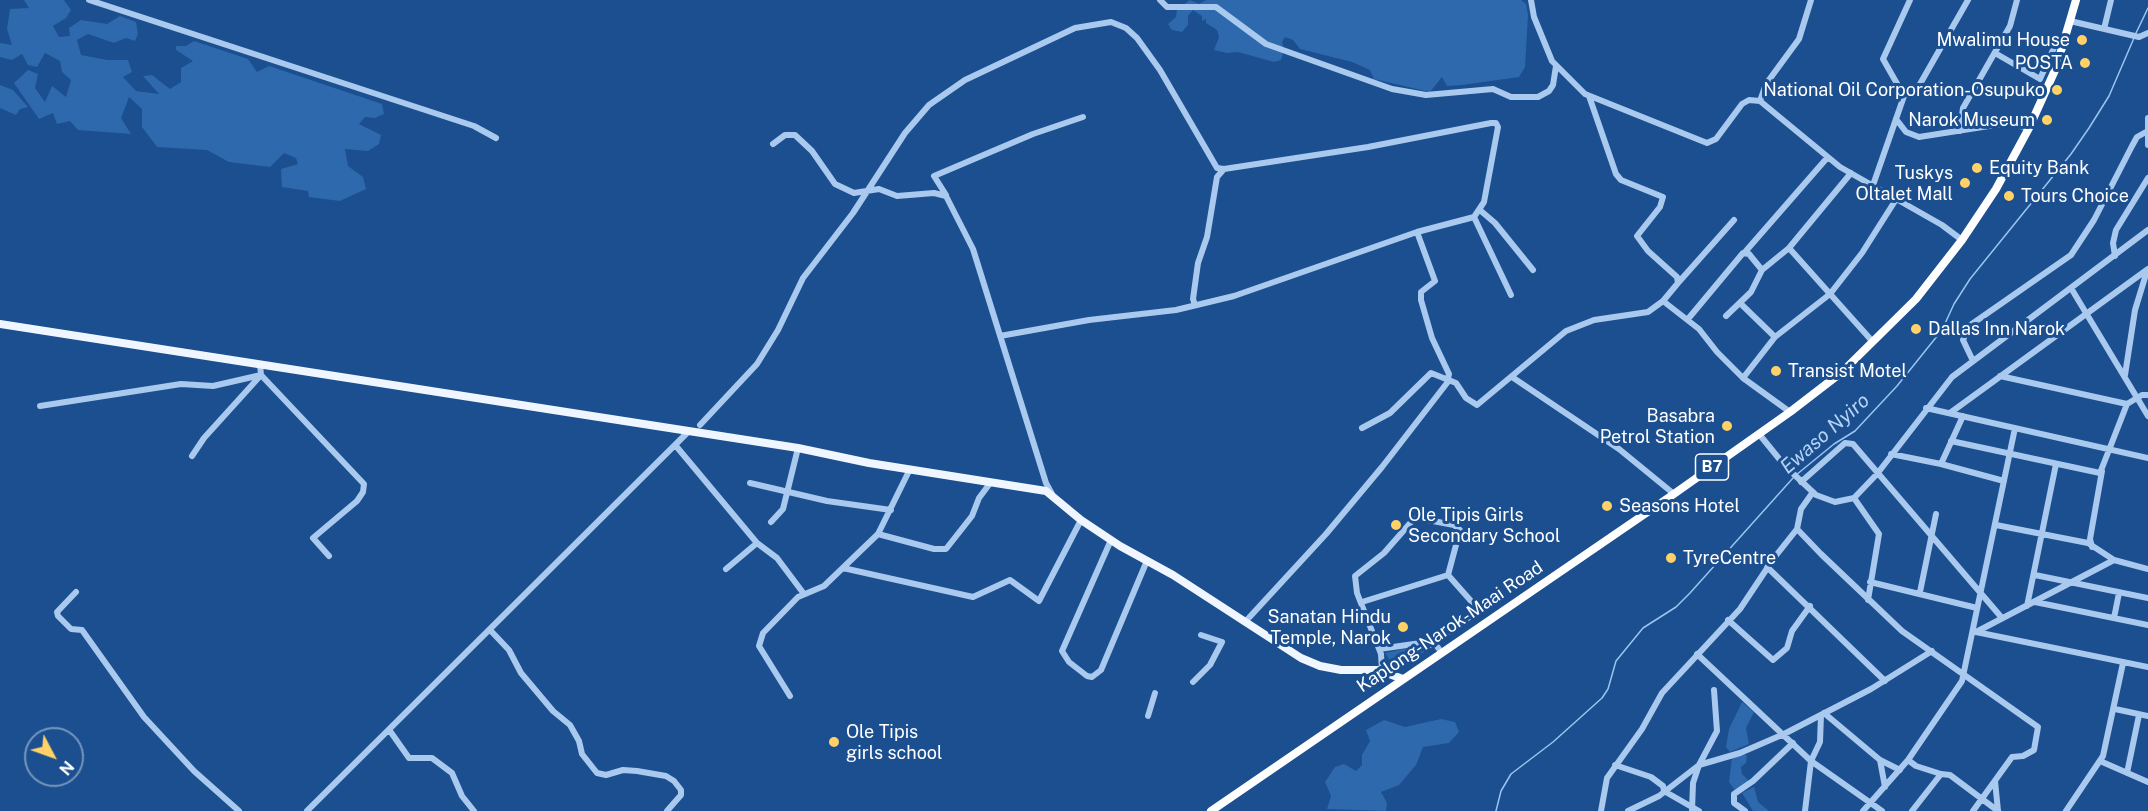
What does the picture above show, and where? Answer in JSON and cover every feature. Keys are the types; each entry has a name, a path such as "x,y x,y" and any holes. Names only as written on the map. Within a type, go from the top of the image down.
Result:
{"highway":[{"name":"Kaplong-Narok-Maai Road","path":"1211,811 1674,494 1790,412 1842,372 1916,299 1962,240 1996,189 2030,128 2066,38 2076,0"}],"main road":[{"path":"0,324 687,433 798,448 1052,494 1081,520 1146,563 1173,575 1282,648 1314,664 1341,670 1382,671 1403,679"}],"street":[{"path":"91,0 474,126 496,138"},
{"path":"1160,0 1167,7 1216,7 1266,44 1392,89 1426,95 1493,89 1511,96 1538,97 1549,91 1553,85 1556,66"},
{"path":"1531,0 1534,17 1556,66 1589,96 1707,143 1716,139 1742,104 1749,100 1760,101 1827,158 1872,188 1942,225 1962,240"},
{"path":"1760,101 1766,84 1799,39 1811,0"},
{"path":"1872,188 1904,96 1916,91 1968,0"},
{"path":"1960,131 1963,108 2010,26 2017,0"},
{"path":"2104,29 2111,0"},
{"path":"1904,96 1883,59 1907,1"},
{"path":"2070,21 2139,37 2148,33"},
{"path":"700,424 757,364 778,330 803,278 867,191 905,133 942,94 979,73 1074,28 1111,22 1126,28 1137,38 1160,70 1218,168 1224,169 1368,147 1494,122 1498,127 1480,211 1474,217 1417,232 1290,279 1234,296 1195,305 1000,336"},
{"path":"1995,53 2040,79 2057,41 2066,38"},
{"path":"1589,96 1616,174 1621,180 1663,197 1660,207 1637,236 1648,251 1677,277 1678,283"},
{"path":"1052,494 1046,483 973,249 934,176 1033,134 1083,117"},
{"path":"2148,118 2146,132 2148,145"},
{"path":"1896,119 1906,132 1920,137 2014,123 2030,128"},
{"path":"1973,361 1964,340 1969,326 2071,255 2094,220 2137,137 2146,132"},
{"path":"773,144 785,135 795,135 812,151 835,184 854,193 879,189 897,196 934,193 946,196"},
{"path":"1688,319 1827,158"},
{"path":"1195,305 1192,299 1198,262 1207,237 1217,177 1224,169"},
{"path":"1726,316 1741,304 1756,285 1762,270 1789,248 1851,173"},
{"path":"2115,256 2113,243 2116,230 2148,178"},
{"path":"1743,378 1775,336 1830,294 1862,253 1895,201"},
{"path":"1480,211 1489,216 1533,270"},
{"path":"1474,217 1511,295"},
{"path":"1362,428 1390,413 1428,374 1448,378 1456,383 1466,398 1477,405 1566,330 1594,320 1648,312 1663,301 1734,220"},
{"path":"1759,434 1801,482 1813,492 1835,502 1854,498 1877,474 1952,377 2148,230"},
{"path":"1245,622 1326,534 1382,467 1448,378 1448,370 1432,338 1421,300 1421,292 1435,281 1417,232"},
{"path":"1789,248 1873,342"},
{"path":"1745,252 1762,270"},
{"path":"1950,413 2148,270"},
{"path":"2124,376 2135,310 2148,270"},
{"path":"2071,288 2088,314 2095,332 2148,416"},
{"path":"1663,301 1688,319 1743,378 1790,412"},
{"path":"1741,304 1775,336"},
{"path":"260,364 261,375 364,484 363,492 357,501 313,538 329,556"},
{"path":"40,406 181,384 213,386 261,375"},
{"path":"192,456 204,438 261,375"},
{"path":"2000,376 2127,404"},
{"path":"1512,377 1618,449 1674,494"},
{"path":"2092,547 2090,539 2102,471 2110,448 2127,404 2136,397 2148,395"},
{"path":"1926,408 2148,458"},
{"path":"1941,464 1963,416"},
{"path":"1863,811 1908,760 1960,686 1974,631 2015,428"},
{"path":"308,811 687,433"},
{"path":"1951,441 2097,473 2102,471"},
{"path":"1801,482 1850,442 2002,618"},
{"path":"676,446 756,543 777,558 804,594"},
{"path":"771,522 783,509 798,448"},
{"path":"1891,454 1941,464 2004,482"},
{"path":"2027,606 2056,464"},
{"path":"790,696 759,646 763,633 804,594 824,586 878,534 910,469"},
{"path":"878,534 934,549 946,549 972,516 979,498 991,482"},
{"path":"750,483 788,490 827,501 891,510"},
{"path":"1600,811 1607,778 1642,729 1662,693 1751,595 1767,567 1797,529 1802,510 1813,492"},
{"path":"1854,498 1878,531 1868,600"},
{"path":"1920,592 1936,514"},
{"path":"1382,671 1379,649 1354,582 1355,576 1384,553 1417,519 1454,525 1460,530 1448,575"},
{"path":"843,568 973,597 1010,580 1039,601 1081,520"},
{"path":"1996,525 2088,543 2114,560 2148,569"},
{"path":"1797,529 1902,631 2038,727 2034,750 2023,756 2013,757 1972,811"},
{"path":"1111,540 1062,651 1069,662 1087,676 1092,677 1101,670 1146,563"},
{"path":"726,569 756,543"},
{"path":"1974,631 2114,560"},
{"path":"1767,567 1810,606 1885,681"},
{"path":"1430,645 1479,610 1448,575"},
{"path":"1362,602 1448,575"},
{"path":"2035,575 2148,598"},
{"path":"1870,582 1920,592 1977,608"},
{"path":"76,592 57,612 58,616 71,629 82,630 144,717 194,771 239,811"},
{"path":"2114,618 2119,593"},
{"path":"2035,602 2148,625"},
{"path":"1728,620 1773,660 1786,648 1792,632 1810,606"},
{"path":"491,631 508,650 521,674 552,711 570,725 579,741 582,754 597,772 606,775 623,770 637,771 666,776 674,781 681,790 681,795 668,811"},
{"path":"1974,631 2148,667"},
{"path":"1193,682 1210,665 1222,642 1201,635"},
{"path":"1379,649 1428,642 1430,645 1436,645 1442,653"},
{"path":"1628,811 1664,791 1699,765 1740,753 1784,734 1885,681 1932,651"},
{"path":"1697,654 1812,761 1882,811"},
{"path":"2066,811 2100,761 2115,709 2123,663"},
{"path":"1691,808 1699,765 1717,731 1713,690"},
{"path":"1148,716 1155,693"},
{"path":"2115,709 2148,717"},
{"path":"1822,714 1880,760 1900,770"},
{"path":"1805,811 1812,761 1820,742 1822,714"},
{"path":"2127,772 2139,715"},
{"path":"390,730 409,758 432,758 446,767 456,781 462,796 474,811"},
{"path":"1745,811 1734,804 1734,794 1753,781 1793,743"},
{"path":"1880,760 1885,787"},
{"path":"1908,760 1916,766 1950,775 1998,811 1995,781"},
{"path":"2100,761 2148,782"},
{"path":"1615,765 1651,777 1663,786 1664,791 1699,811"},
{"path":"1912,811 1941,774"},
{"path":"1644,811 1645,802"}],"shaded area":[{"path":"24,0 64,0 71,10 66,18 53,26 59,37 70,36 69,28 81,20 107,24 120,16 136,22 138,34 135,41 126,38 114,43 88,34 77,40 81,55 107,60 128,60 132,72 123,77 136,91 159,94 143,76 152,75 170,89 181,82 181,68 193,61 176,50 176,46 186,46 194,41 248,59 257,72 269,66 382,104 384,114 375,118 365,117 359,124 381,135 379,144 368,151 345,149 348,166 363,177 366,189 340,201 309,197 308,191 282,187 281,169 298,164 296,158 284,153 270,167 229,162 207,150 157,147 142,127 142,109 129,97 121,118 131,134 78,130 70,121 57,124 53,113 39,119 14,83 28,70 38,74 35,88 45,102 52,86 66,97 71,80 62,72 60,61 45,53 37,67 28,65 22,54 12,60 0,57 0,43 12,45 7,29 10,9 29,8"},
{"path":"1190,0 1199,4 1206,0 1521,0 1526,4 1528,15 1525,67 1519,77 1462,85 1447,86 1442,77 1430,92 1374,79 1370,70 1352,62 1300,49 1293,40 1285,37 1282,42 1284,49 1281,60 1274,62 1238,52 1227,53 1214,50 1219,37 1217,30 1206,23 1206,19 1202,21 1202,16 1193,10 1188,16 1188,25 1182,32 1172,30 1168,24 1176,17 1177,9"},
{"path":"0,85 13,90 28,107 20,109 16,115 0,108"},
{"path":"1418,646 1427,650 1396,670 1385,653"},
{"path":"1742,702 1754,712 1746,728 1749,744 1730,752 1726,747 1729,729"},
{"path":"1441,719 1455,722 1459,732 1449,743 1423,747 1416,765 1399,785 1381,792 1387,803 1386,811 1327,809 1331,796 1325,782 1335,767 1344,764 1356,771 1362,765 1362,755 1370,741 1366,730 1384,720 1405,727"},
{"path":"1744,754 1747,756 1746,763 1741,767 1742,774 1750,782 1740,789 1734,789 1729,782 1732,758"},
{"path":"1754,787 1758,802 1769,811 1753,811 1742,793"}],"waterway":[{"name":"Ewaso Nyiro","path":"2136,33 2148,8"},
{"name":"Ewaso Nyiro","path":"1796,475 1834,444 1855,431 1897,386 1942,330 1954,304 1970,279 2071,154 2089,128 2109,96 2134,38"},
{"name":"Ewaso Nyiro","path":"1496,811 1501,791 1511,774 1553,742 1602,698 1608,689 1616,661 1643,628 1676,607 1793,478"}],"place":[{"name":"Mwalimu House","path":"2082,40"},
{"name":"POSTA","path":"2085,63"},
{"name":"National Oil Corporation-Osupuko","path":"2057,90"},
{"name":"Narok Museum","path":"2047,120"},
{"name":"Equity Bank","path":"1977,168"},
{"name":"Tuskys Oltalet Mall","path":"1965,183"},
{"name":"Tours Choice","path":"2009,196"},
{"name":"Dallas Inn Narok","path":"1916,329"},
{"name":"Transist Motel","path":"1776,371"},
{"name":"Basabra Petrol Station","path":"1727,426"},
{"name":"Seasons Hotel","path":"1607,506"},
{"name":"Ole Tipis Girls Secondary School","path":"1396,525"},
{"name":"TyreCentre","path":"1671,558"},
{"name":"Sanatan Hindu Temple, Narok","path":"1403,627"},
{"name":"Ole Tipis girls school","path":"834,742"}]}
